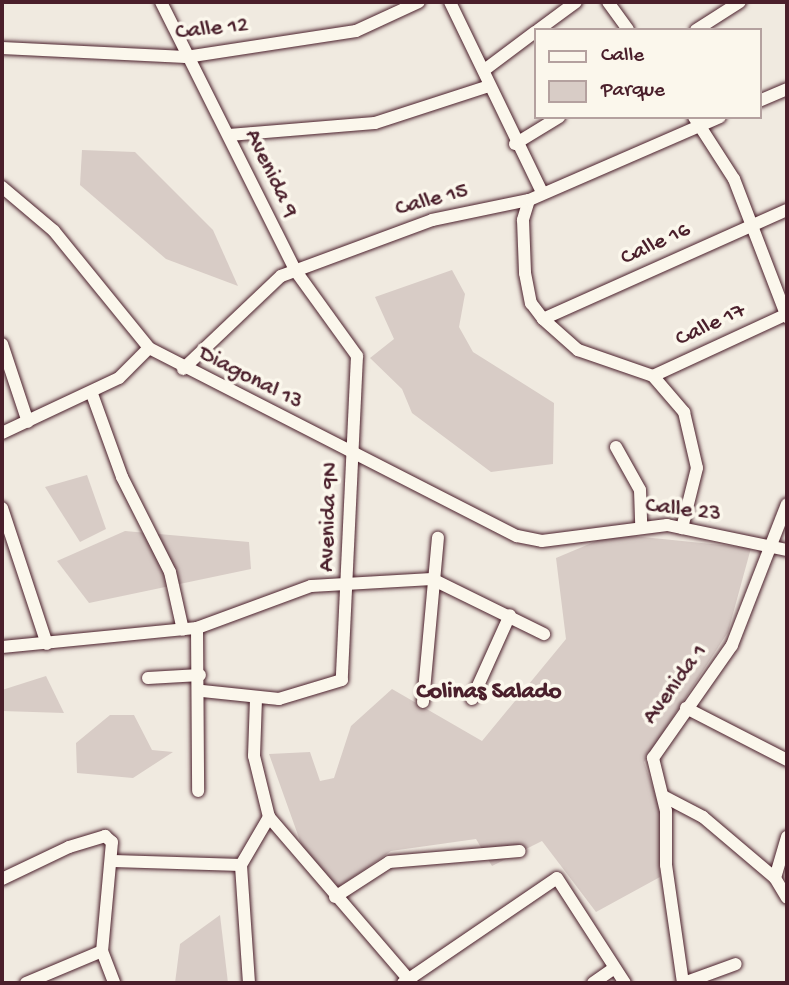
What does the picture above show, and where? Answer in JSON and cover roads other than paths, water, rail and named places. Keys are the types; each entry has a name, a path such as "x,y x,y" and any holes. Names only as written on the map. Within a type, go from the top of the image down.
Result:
{"street":[{"name":"Avenida 9","path":"160,2 295,270 357,356"},
{"name":"Calle 12","path":"2,48 186,57 356,31 419,2"},
{"path":"450,2 487,68 486,87 542,192"},
{"path":"541,28 576,2"},
{"path":"608,2 627,28"},
{"path":"699,28 740,2"},
{"path":"487,68 534,33"},
{"path":"229,135 375,123 486,87"},
{"path":"761,100 787,89"},
{"path":"515,144 556,119"},
{"path":"697,121 753,223 787,315"},
{"name":"Calle 15","path":"183,369 295,270 432,219 529,200 697,121"},
{"name":"Diagonal 13","path":"2,187 54,232 149,348 183,369 531,541"},
{"path":"529,200 523,220 525,273 531,303 543,320 578,350 653,376 684,412 694,436 697,468 682,528"},
{"name":"Calle 16","path":"543,320 787,209"},
{"name":"Calle 17","path":"653,376 787,315"},
{"path":"2,344 28,422"},
{"path":"2,433 92,394 119,378 149,348"},
{"name":"Avenida 9N","path":"256,699 342,680 349,582 357,356"},
{"path":"92,394 122,477 170,572 183,630"},
{"path":"616,447 640,490 641,524"},
{"name":"Avenida 1","path":"684,983 663,796 653,758 685,708 732,645 787,505"},
{"path":"2,512 47,644"},
{"name":"Calle 23","path":"531,541 641,524 682,528 787,550"},
{"path":"424,702 432,579 438,538"},
{"path":"2,647 197,628 311,586 432,579 544,634"},
{"path":"472,699 510,615"},
{"path":"197,628 202,691 198,791"},
{"path":"148,678 200,675"},
{"path":"202,691 256,699 254,756 269,817 408,982 557,878 613,969 625,983"},
{"path":"685,708 787,760"},
{"path":"663,796 703,817 775,878 787,898"},
{"path":"249,983 241,865 269,817"},
{"path":"2,879 105,836 113,861 102,951 114,983"},
{"path":"775,878 787,837"},
{"path":"335,897 389,862 520,851"},
{"path":"113,861 241,865"},
{"path":"26,983 102,951"},
{"path":"684,983 736,964"},
{"path":"593,983 613,969"}],"district":[{"name":"Colinas Salado","path":"489,693"}]}
